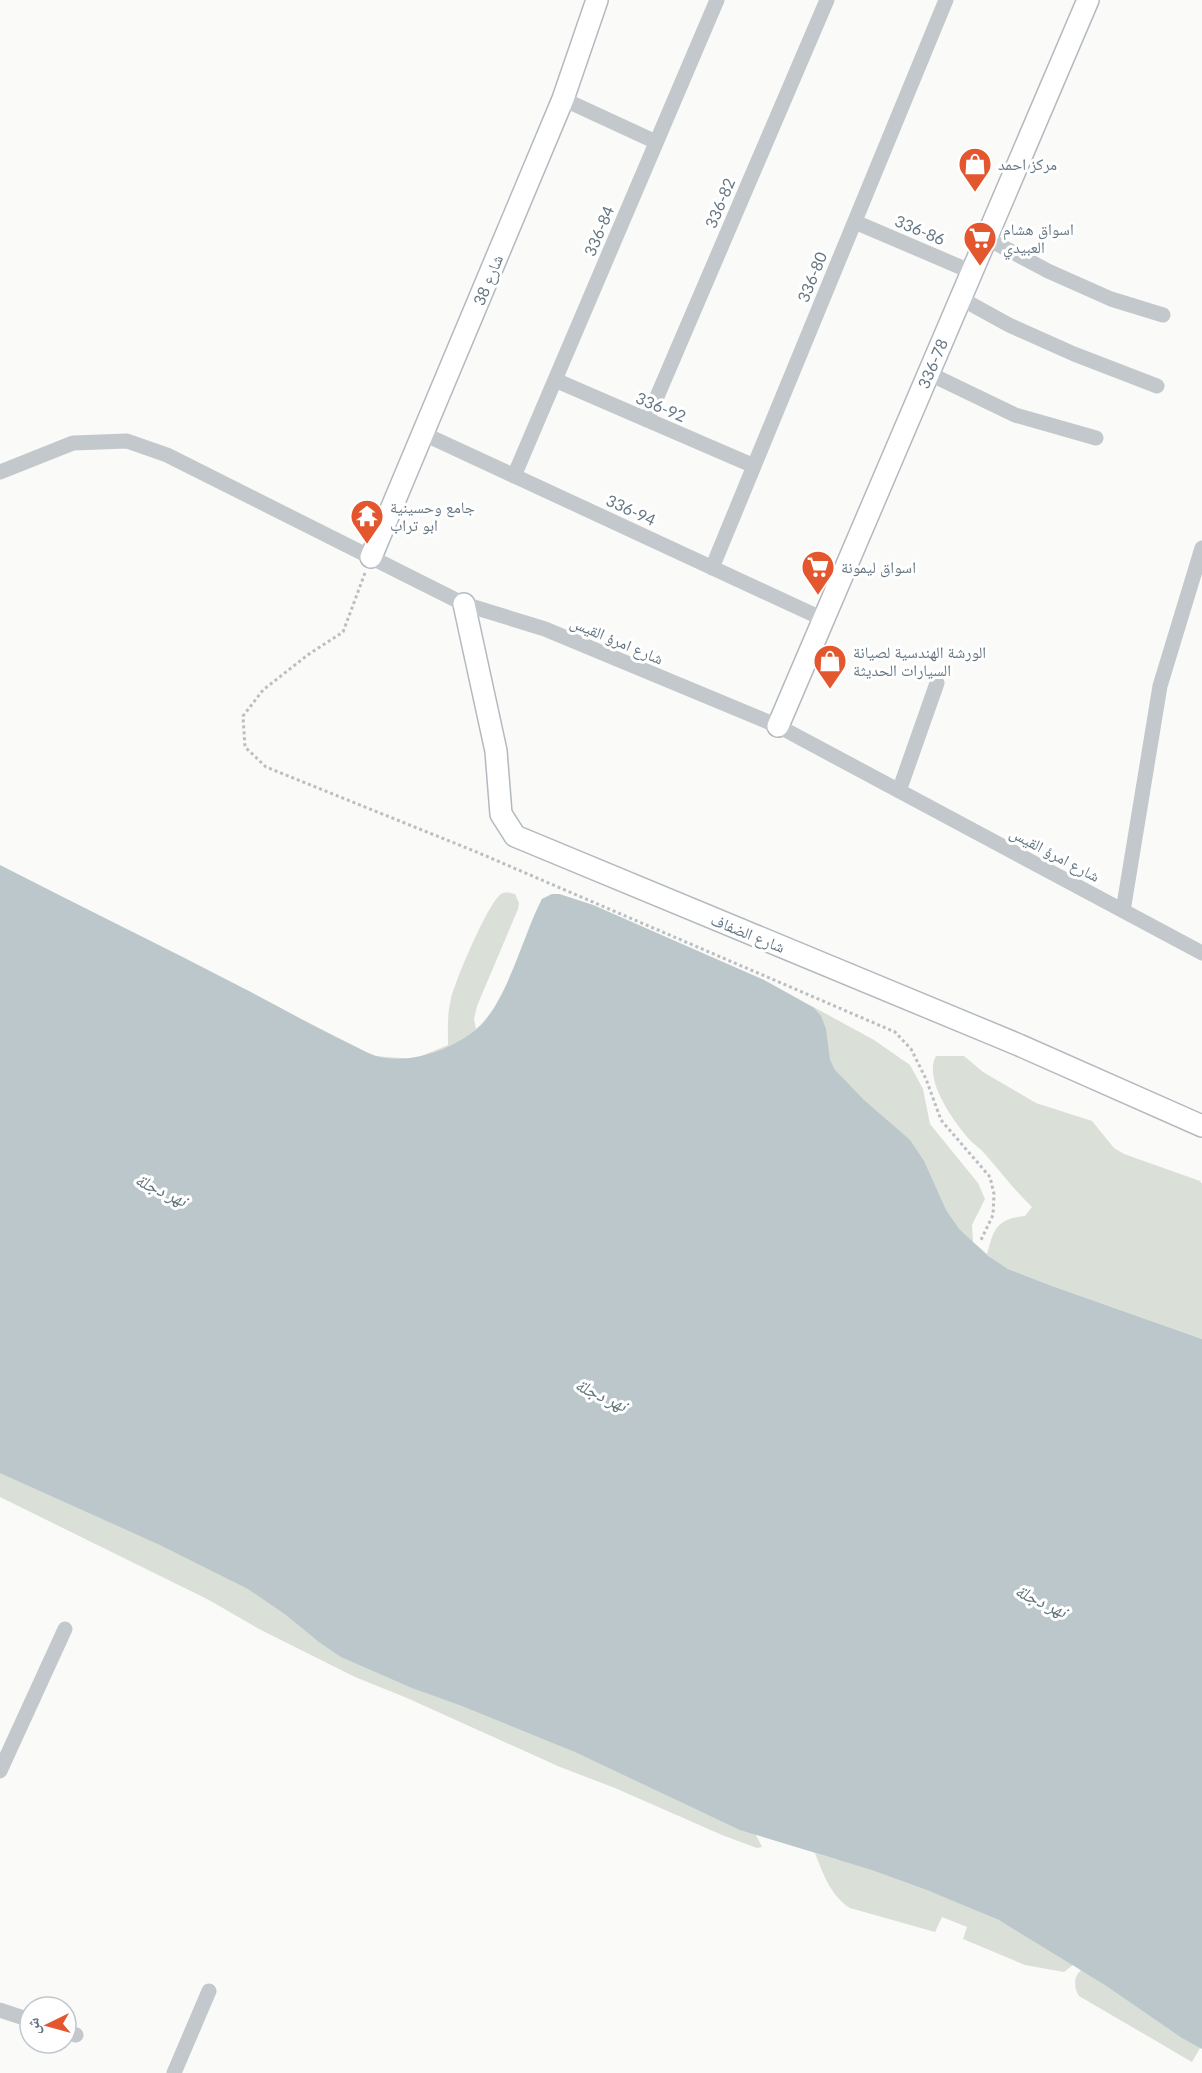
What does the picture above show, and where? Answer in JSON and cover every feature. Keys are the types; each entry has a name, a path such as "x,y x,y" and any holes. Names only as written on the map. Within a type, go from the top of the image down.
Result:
{"street":[{"name":"شارع 38","path":"371,557 563,99 597,0"},
{"name":"336-84","path":"514,476 717,0"},
{"name":"336-82","path":"647,420 827,0"},
{"name":"336-80","path":"712,568 946,0"},
{"name":"336-78","path":"778,726 1088,0"},
{"path":"563,99 656,142"},
{"name":"336-86","path":"855,222 972,272"},
{"path":"986,238 1048,271 1111,299 1163,315"},
{"path":"960,298 1009,325 1074,354 1158,386"},
{"path":"928,373 1015,415 1096,438"},
{"name":"336-92","path":"555,380 754,466"},
{"name":"336-94","path":"424,434 823,619"},
{"name":"شارع امرؤ القيس","path":"0,472 74,443 127,441 167,454 464,604 545,629 778,726 1202,953"},
{"path":"1123,911 1160,686 1202,548"},
{"name":"شارع الضفاف","path":"464,604 496,751 501,814 515,836 999,1037 1202,1126"},
{"path":"899,791 937,683"},
{"path":"0,1771 65,1629"},
{"path":"174,2073 209,1991"},
{"path":"0,2010 18,2016"}],"path":[{"path":"371,557 343,632 309,654 263,690 243,716 245,747 266,767 479,853 895,1032 911,1049 941,1120 990,1177 994,1194 993,1215 980,1242"}],"shaded area":[{"path":"0,865 374,1056 414,1059 448,1045 449,1010 454,990 481,926 495,900 501,894 506,892 515,894 519,903 518,909 477,1006 474,1019 476,1029 487,1017 506,985 542,899 552,894 559,894 593,905 764,980 874,1040 910,1065 923,1089 930,1124 978,1183 985,1199 972,1225 973,1242 987,1254 997,1227 1007,1220 1025,1216 1032,1207 968,1138 948,1110 933,1076 936,1056 964,1056 983,1072 1036,1103 1092,1121 1114,1148 1124,1154 1200,1181 1202,1184 1202,1339 1008,1269 987,1255 538,1145"},
{"path":"0,1455 228,1572 233,1581 442,1688 636,1780 644,1778 751,1825 762,1847 757,1848 722,1835 355,1677 259,1629 209,1600 0,1497"},
{"path":"815,1853 839,1860 853,1855 999,1920 1070,1957 1073,1965 1064,1972 1025,1965 963,1939 967,1927 942,1917 935,1932 850,1908 833,1891"},
{"path":"1088,1967 1202,2049 1200,2048 1192,2062 1079,1996 1075,1987 1077,1975"}],"water":[{"name":"نهر دجلة","path":"0,865 366,1052 375,1056 397,1059 422,1056 446,1048 478,1028 488,1017 506,986 542,899 552,894 559,894 593,905 764,980 814,1008 821,1016 826,1029 830,1060 835,1070 864,1100 910,1140 924,1161 946,1210 959,1229 987,1255 1008,1269 1202,1339 1202,2049 1182,2038 1105,1985 999,1920 872,1870 740,1830 575,1752 412,1688 341,1657 248,1589 160,1545 0,1473"}],"place":[{"name":"مركز احمد","path":"975,193"},
{"name":"اسواق هشام العبيدي","path":"980,267"},
{"name":"جامع وحسينية ابو تراب","path":"367,545"},
{"name":"اسواق ليمونة","path":"818,596"},
{"name":"الورشة الهندسية لصيانة السيارات الحديثة","path":"830,690"}]}
